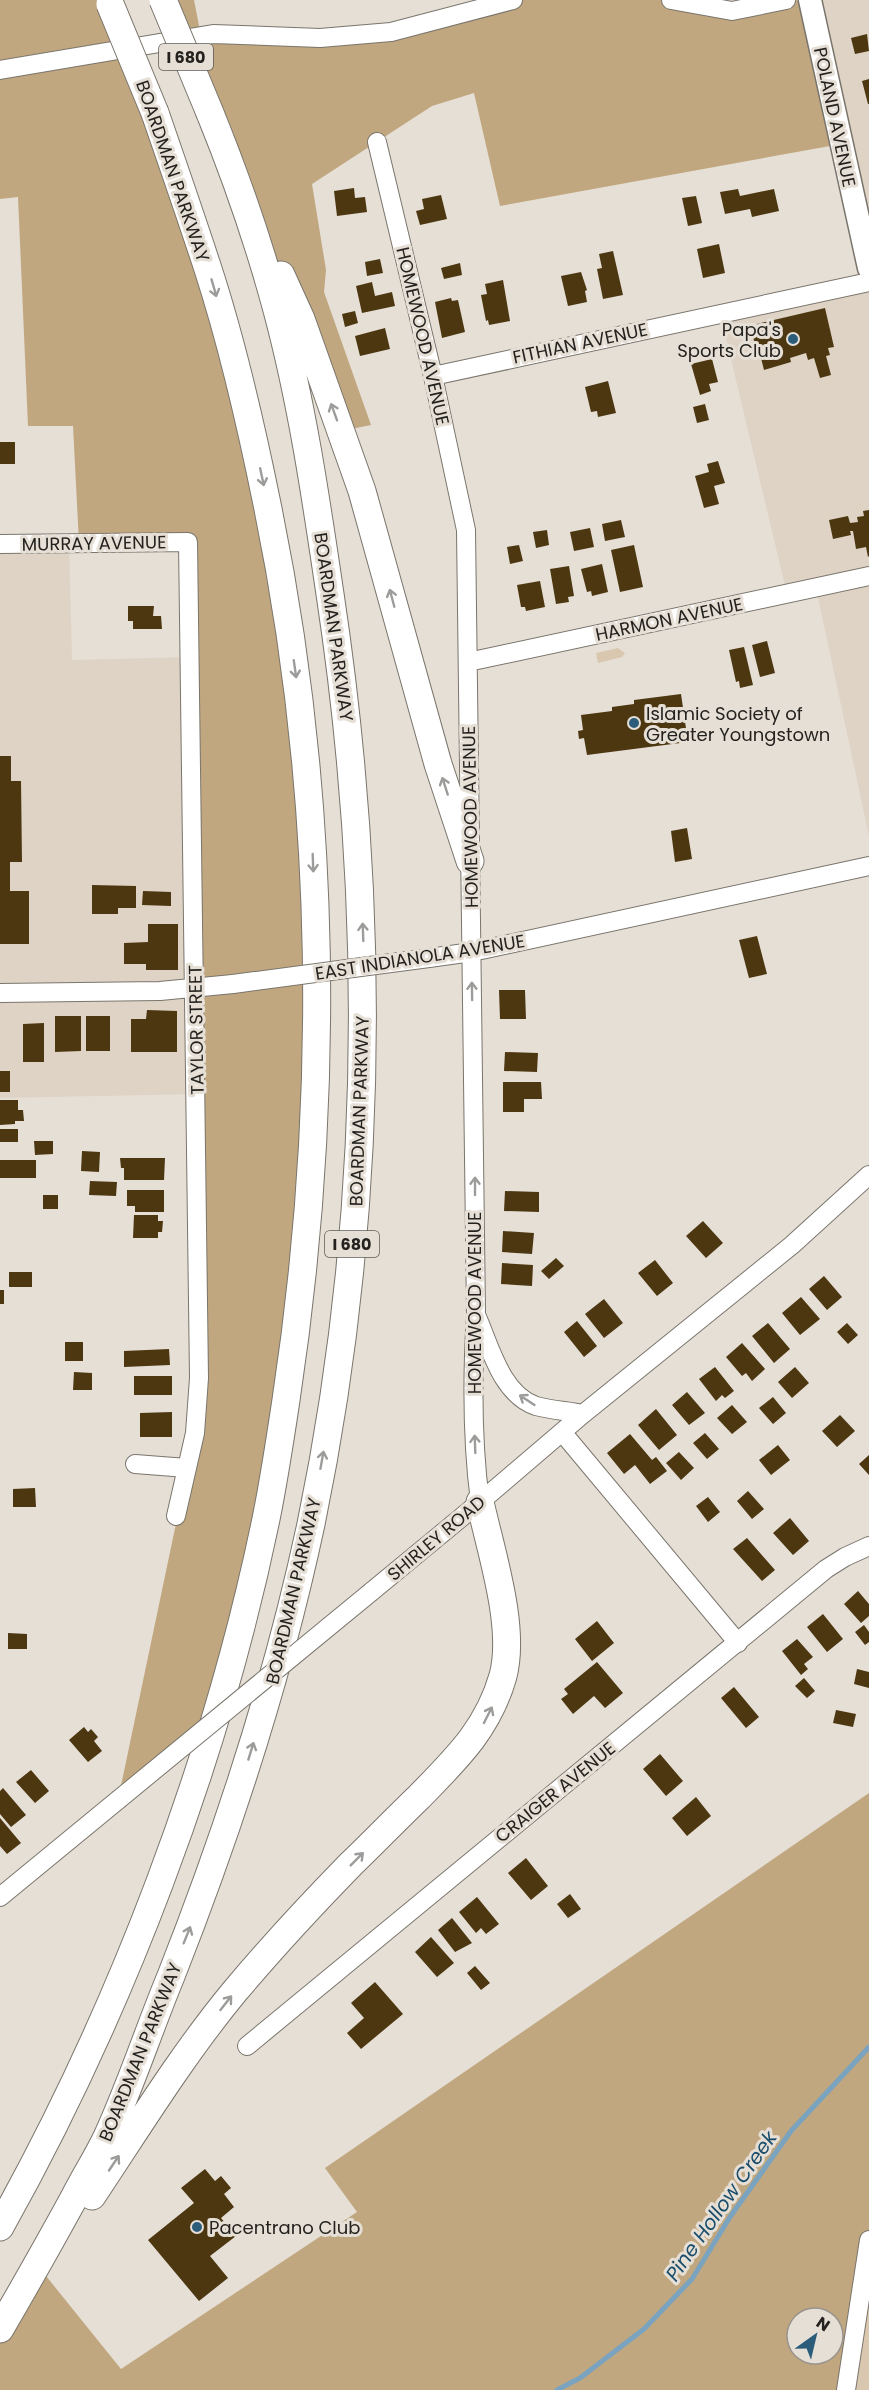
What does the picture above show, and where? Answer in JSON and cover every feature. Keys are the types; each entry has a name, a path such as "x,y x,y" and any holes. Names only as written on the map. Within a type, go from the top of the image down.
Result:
{"highway":[{"name":"BOARDMAN PARKWAY","path":"0,2329 107,2137 196,1912 246,1768 270,1689 310,1525 336,1378 353,1238 360,1134 364,1018 363,949 352,769 342,671 298,401 278,311 223,146 163,0"},
{"name":"BOARDMAN PARKWAY","path":"0,2227 47,2138 149,1911 190,1799 228,1676 266,1520 278,1454 298,1320 313,1164 317,1060 313,853 304,749 288,621 268,506 229,343 209,272 155,113 110,2"},
{"path":"223,146 301,319 362,491 438,764 470,861"},
{"path":"0,2334 193,2046 233,1994 276,1944 349,1867 457,1758 482,1726 501,1683 507,1649 503,1607 480,1502"}],"main road":[{"name":"POLAND AVENUE","path":"810,0 869,268"}],"street":[{"path":"0,70 213,34 237,33 320,38 391,32 513,0"},
{"path":"671,0 732,11 786,0"},
{"name":"HOMEWOOD AVENUE","path":"377,142 433,376 466,530 476,1314 473,1366 476,1468 480,1502"},
{"name":"FITHIAN AVENUE","path":"433,376 869,282"},
{"name":"MURRAY AVENUE","path":"0,544 188,542"},
{"name":"TAYLOR STREET","path":"176,1516 195,1433 199,1378 188,542"},
{"name":"HARMON AVENUE","path":"468,662 869,576"},
{"name":"EAST INDIANOLA AVENUE","path":"0,993 160,991 195,988 472,952 869,866"},
{"name":"SHIRLEY ROAD","path":"0,1897 480,1502 583,1413 792,1245 869,1175"},
{"path":"476,1314 502,1375 514,1390 535,1406 583,1413"},
{"path":"562,1432 738,1643"},
{"path":"135,1464 188,1468"},
{"name":"CRAIGER AVENUE","path":"247,2046 826,1569 869,1546"},
{"path":"846,2390 869,2240"}],"shaded area":[{"path":"0,0 109,0 209,272 307,773 307,1235 215,1719 118,1800 195,1433 188,542 79,543 73,426 28,426 18,197 0,199"},
{"path":"163,0 194,0 201,36 320,38 513,0 671,0 686,4 810,0 841,144 500,206 474,93 432,106 312,184 326,270 324,292 371,425 341,431"},
{"path":"810,0 869,0 869,268"},
{"path":"869,282 869,836 816,588 787,594 720,313"},
{"path":"69,543 72,660 191,657 196,1094 0,1098 0,544"},
{"path":"618,648 625,653 622,657 598,663 596,653"},
{"path":"869,1793 869,2240 846,2390 0,2390 0,2329 42,2271 121,2369 357,2212 325,2168"},
{"path":"869,2240 869,2390 846,2390"}],"building":[{"path":"867,34 869,51 855,54 851,38"},
{"path":"869,79 869,104 868,104 862,81"},
{"path":"354,188 355,198 365,197 367,212 337,216 334,191"},
{"path":"738,189 740,196 774,189 779,211 752,217 750,209 725,214 720,192"},
{"path":"441,195 447,219 420,225 416,211 424,209 422,199"},
{"path":"696,196 702,223 688,226 682,198"},
{"path":"719,244 725,273 703,278 697,249"},
{"path":"613,251 623,295 603,299 597,269 602,268 599,254"},
{"path":"380,259 383,273 367,276 365,262"},
{"path":"460,263 462,275 444,279 441,268"},
{"path":"581,272 587,290 585,291 587,302 568,306 561,276"},
{"path":"503,280 510,321 489,325 488,320 486,321 481,295 487,294 485,284"},
{"path":"372,282 375,296 392,292 395,306 362,313 356,286"},
{"path":"451,298 452,301 458,300 465,332 442,338 435,302"},
{"name":"Papa's Sports Club","path":"825,308 834,347 828,348 830,355 826,356 831,375 820,378 814,358 808,360 806,353 790,358 791,362 764,370 761,358 758,358 752,332 759,330 757,324"},
{"path":"355,311 358,323 345,327 342,314"},
{"path":"385,328 390,349 360,356 355,336"},
{"path":"712,359 718,382 709,384 711,391 700,395 691,364"},
{"path":"608,381 616,413 598,417 597,411 591,412 585,387"},
{"path":"705,404 709,420 697,423 693,407"},
{"path":"0,442 15,442 15,464 0,464"},
{"path":"718,461 725,483 714,486 719,504 704,508 695,476 709,472 707,464"},
{"path":"869,510 868,557 866,547 856,549 853,531 850,531 851,535 833,539 829,520 848,516 850,523 858,522 857,517 864,516 863,511"},
{"path":"621,520 625,537 605,541 602,524"},
{"path":"590,528 594,547 574,551 570,532"},
{"path":"547,530 549,545 536,548 533,532"},
{"path":"519,545 523,561 510,564 507,547"},
{"path":"634,545 643,587 620,592 611,550"},
{"path":"602,564 608,592 592,596 591,591 587,592 581,569"},
{"path":"569,566 574,596 568,597 569,602 556,604 550,569"},
{"path":"540,581 545,607 526,611 525,607 521,607 517,585"},
{"path":"128,606 154,606 153,616 161,616 162,629 133,629 133,621 128,621"},
{"path":"767,641 775,673 760,677 752,645"},
{"path":"744,647 753,685 740,688 739,681 736,682 729,650"},
{"name":"Islamic Society of Greater Youngstown","path":"681,694 688,742 587,755 584,738 579,739 578,731 583,730 581,715 612,711 612,707 634,704 634,700"},
{"path":"0,756 11,756 11,781 21,781 22,862 10,862 10,891 29,891 29,944 0,944"},
{"path":"687,828 692,859 675,862 671,831"},
{"path":"92,885 136,886 136,908 118,908 118,914 92,914"},
{"path":"143,891 171,892 171,906 142,905"},
{"path":"148,924 178,924 178,970 146,970 146,964 124,964 124,943 148,942"},
{"path":"757,936 767,974 749,978 739,940"},
{"path":"499,990 525,990 526,1019 500,1019"},
{"path":"147,1010 177,1011 177,1052 131,1052 131,1019 146,1019"},
{"path":"55,1016 81,1016 81,1051 55,1052"},
{"path":"86,1016 110,1016 110,1051 86,1051"},
{"path":"44,1023 44,1062 23,1062 23,1024"},
{"path":"505,1052 538,1053 537,1072 504,1071"},
{"path":"0,1071 10,1071 10,1092 0,1092"},
{"path":"503,1082 541,1082 542,1099 524,1099 524,1112 503,1112"},
{"path":"0,1100 18,1100 18,1110 23,1110 24,1121 0,1125"},
{"path":"0,1129 18,1129 18,1142 0,1142"},
{"path":"34,1141 53,1141 53,1154 35,1155"},
{"path":"82,1151 100,1152 99,1172 81,1171"},
{"path":"120,1158 165,1158 164,1180 124,1180 124,1168 121,1168"},
{"path":"0,1160 36,1160 36,1178 0,1178"},
{"path":"90,1181 117,1182 116,1196 89,1195"},
{"path":"127,1190 164,1190 164,1212 135,1212 135,1206 127,1206"},
{"path":"505,1191 539,1192 539,1212 504,1211"},
{"path":"43,1195 58,1195 58,1209 43,1209"},
{"path":"134,1215 158,1215 158,1221 163,1221 162,1232 158,1232 158,1238 133,1238"},
{"path":"703,1221 723,1243 706,1258 686,1236"},
{"path":"503,1231 534,1233 532,1254 502,1252"},
{"path":"556,1258 564,1266 549,1279 541,1271"},
{"path":"655,1260 673,1283 657,1296 638,1273"},
{"path":"502,1263 533,1265 532,1286 501,1284"},
{"path":"9,1272 32,1272 32,1287 9,1287"},
{"path":"824,1276 842,1297 827,1310 809,1289"},
{"path":"0,1290 4,1290 4,1304 0,1304"},
{"path":"801,1297 820,1319 800,1335 782,1313"},
{"path":"604,1299 623,1323 604,1338 585,1314"},
{"path":"577,1321 597,1346 584,1357 564,1332"},
{"path":"768,1323 790,1349 774,1363 752,1336"},
{"path":"847,1323 858,1335 848,1344 837,1332"},
{"path":"65,1342 83,1342 83,1361 65,1361"},
{"path":"742,1343 765,1369 752,1381 746,1373 742,1376 726,1357"},
{"path":"169,1349 170,1365 124,1367 124,1351"},
{"path":"715,1367 734,1391 725,1398 722,1395 716,1401 699,1379"},
{"path":"795,1367 809,1383 792,1398 778,1382"},
{"path":"74,1372 92,1373 92,1390 73,1390"},
{"path":"134,1376 172,1376 172,1395 134,1395"},
{"path":"687,1392 705,1413 689,1425 672,1405"},
{"path":"773,1397 786,1413 773,1424 759,1408"},
{"path":"732,1405 747,1422 732,1434 717,1418"},
{"path":"656,1409 677,1435 659,1450 638,1425"},
{"path":"172,1412 172,1437 140,1437 140,1413"},
{"path":"840,1415 855,1431 837,1447 822,1431"},
{"path":"705,1433 719,1449 707,1459 693,1443"},
{"path":"630,1434 652,1460 656,1457 667,1471 650,1484 635,1465 624,1474 607,1453"},
{"path":"778,1445 790,1460 771,1475 759,1460"},
{"path":"679,1452 694,1468 681,1480 666,1463"},
{"path":"869,1455 869,1475 859,1464"},
{"path":"35,1488 36,1507 13,1507 13,1489"},
{"path":"748,1491 764,1509 752,1519 737,1501"},
{"path":"708,1497 720,1512 708,1522 696,1506"},
{"path":"790,1518 809,1541 793,1555 773,1533"},
{"path":"747,1538 775,1570 762,1581 733,1549"},
{"path":"858,1591 869,1604 869,1616 861,1623 844,1604"},
{"path":"823,1614 843,1639 827,1652 807,1627"},
{"path":"597,1621 614,1643 592,1661 575,1639"},
{"path":"864,1625 869,1632 869,1642 865,1645 855,1632"},
{"path":"8,1633 27,1634 27,1649 8,1649"},
{"path":"797,1639 813,1657 804,1664 808,1669 801,1675 782,1651"},
{"path":"597,1662 623,1693 605,1708 594,1696 573,1714 561,1699 568,1694 564,1689"},
{"path":"857,1669 869,1672 869,1688 854,1684"},
{"path":"804,1678 815,1691 807,1698 795,1686"},
{"path":"734,1687 759,1717 746,1728 721,1698"},
{"path":"836,1710 856,1714 853,1727 833,1723"},
{"path":"84,1727 88,1732 91,1729 98,1737 94,1741 102,1751 88,1762 69,1740"},
{"path":"660,1754 683,1781 666,1796 643,1769"},
{"path":"31,1770 49,1791 35,1803 16,1782"},
{"path":"3,1788 26,1815 11,1827 0,1814 0,1791"},
{"path":"696,1797 711,1816 687,1836 672,1818"},
{"path":"0,1818 21,1843 7,1854 0,1846"},
{"path":"526,1858 548,1886 531,1900 508,1873"},
{"path":"570,1894 581,1909 568,1918 557,1904"},
{"path":"477,1897 499,1924 486,1934 481,1928 476,1933 459,1912"},
{"path":"452,1918 472,1943 455,1952 438,1930"},
{"path":"431,1937 454,1963 437,1977 415,1952"},
{"path":"475,1966 490,1983 481,1990 467,1973"},
{"path":"375,1982 403,2014 361,2049 347,2033 364,2018 351,2003"},
{"name":"Pacentrano Club","path":"205,2169 215,2181 221,2176 231,2188 224,2194 234,2207 221,2218 236,2236 210,2256 228,2278 199,2301 148,2240 194,2203 181,2188"}],"waterway":[{"name":"Pine Hollow Creek","path":"557,2390 580,2378 644,2329 692,2279 730,2217 791,2131 869,2047"}],"place":[{"name":"Papa's Sports Club","path":"793,339"},
{"name":"Islamic Society of Greater Youngstown","path":"634,723"},
{"name":"Pacentrano Club","path":"197,2227"}]}
